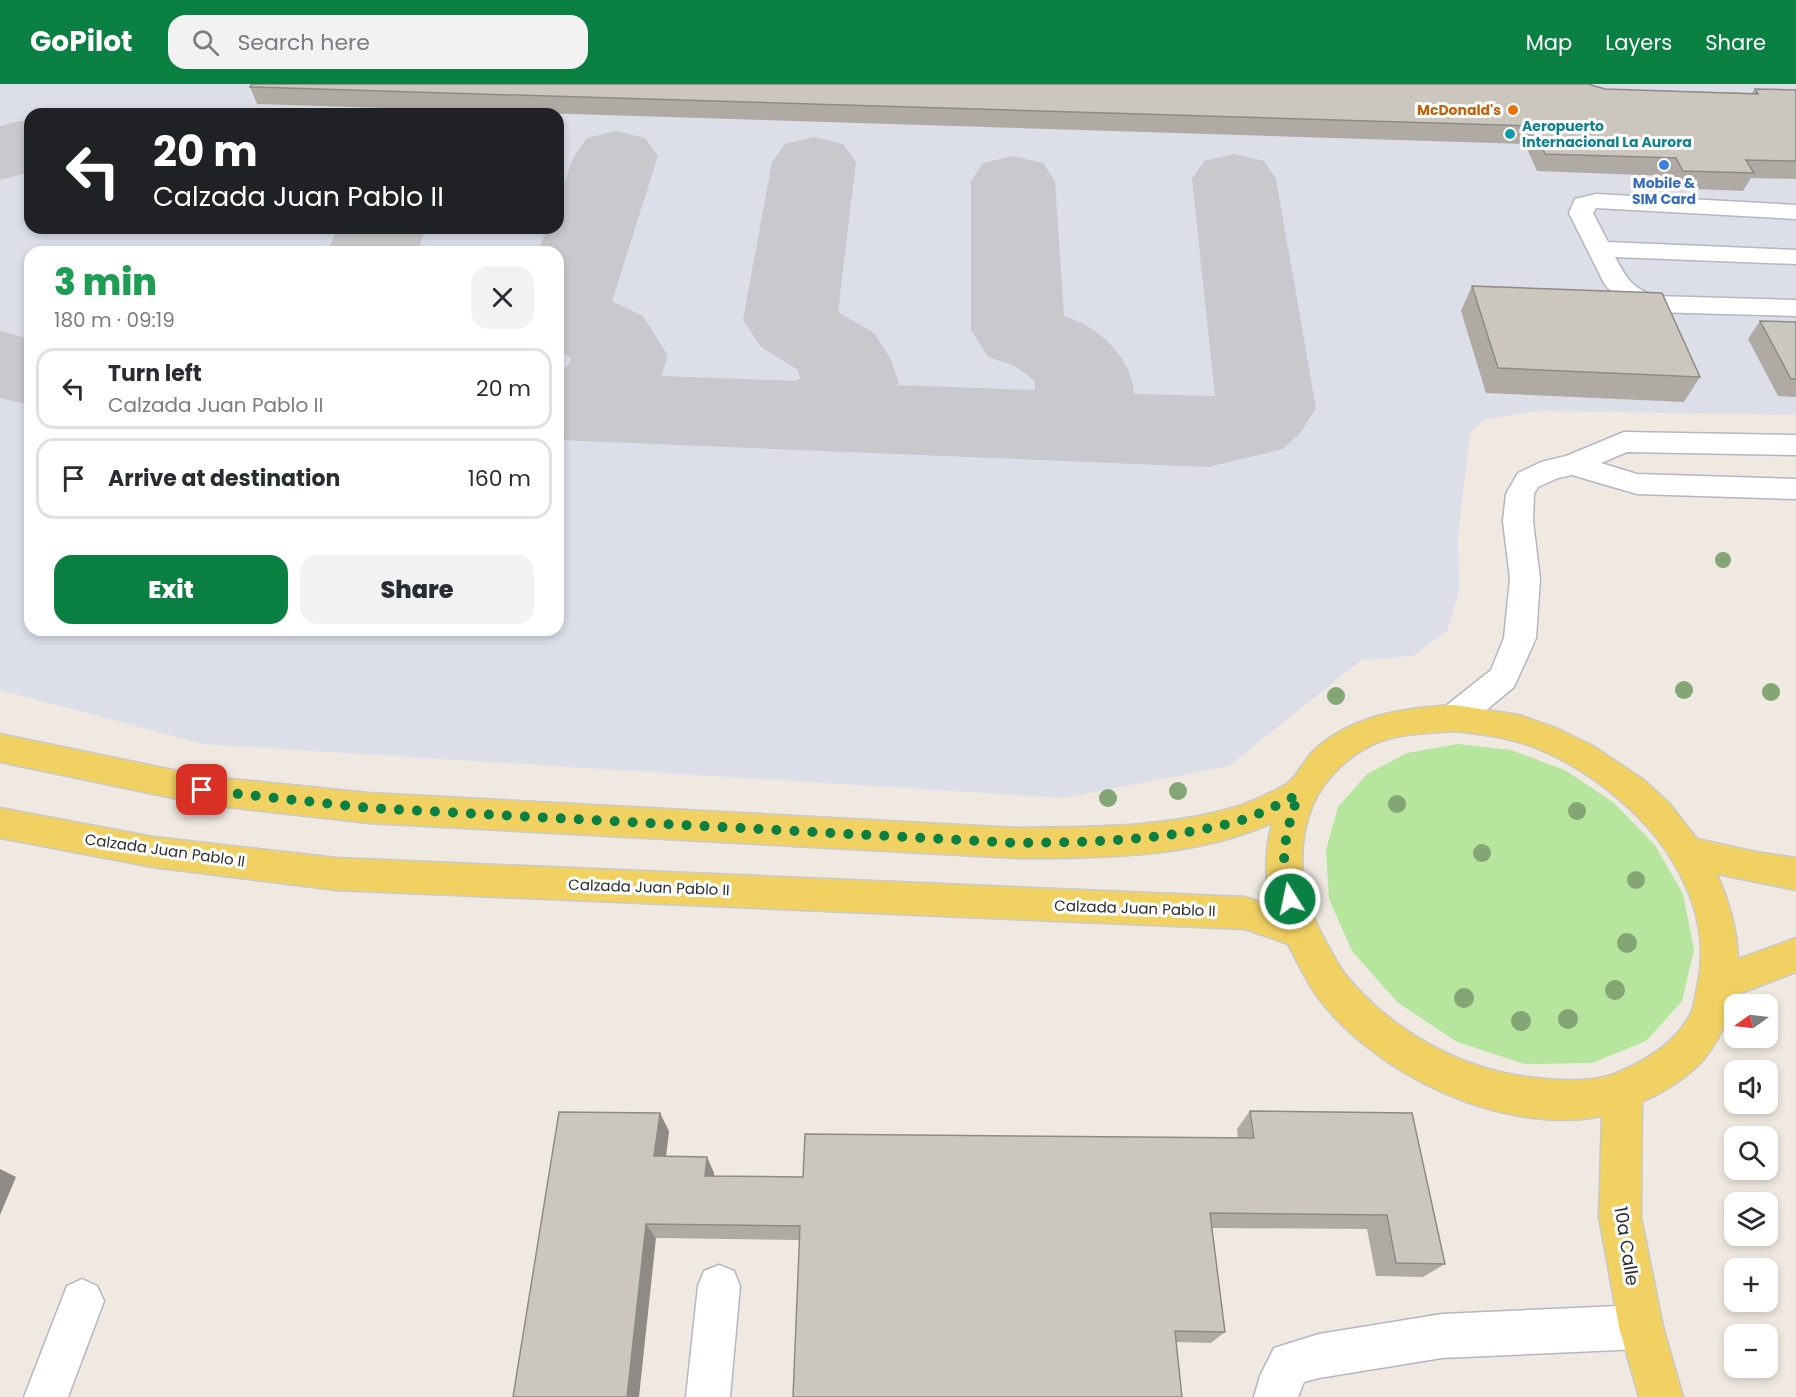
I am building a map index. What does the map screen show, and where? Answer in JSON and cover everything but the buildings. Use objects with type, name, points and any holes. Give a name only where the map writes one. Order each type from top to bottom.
[{"type":"main road","points":[[1454,718],[1506,725],[1558,743],[1607,771],[1651,808],[1687,852],[1709,894],[1718,928],[1720,983],[1704,1029],[1670,1067],[1622,1092],[1562,1101],[1497,1093],[1433,1069],[1375,1030],[1330,983],[1299,931],[1285,882],[1285,836],[1298,795],[1324,760],[1360,736],[1405,721],[1454,718]]},
{"type":"main road","points":[[0,748],[202,790],[369,808],[1017,843],[1107,843],[1186,833],[1242,820],[1298,795]]},
{"type":"main road","name":"Calzada Juan Pablo II","points":[[0,823],[153,852],[337,874],[1245,913],[1299,931]]},
{"type":"main road","points":[[1687,852],[1756,868],[1796,874]]},
{"type":"main road","points":[[1720,983],[1796,956]]},
{"type":"main road","name":"10a Calle","points":[[1622,1092],[1620,1217],[1641,1328],[1661,1397]]},
{"type":"lane","points":[[1796,212],[1596,201],[1583,204],[1581,213],[1617,285],[1631,296],[1652,304],[1796,308]]},
{"type":"lane","points":[[1600,249],[1796,257]]},
{"type":"lane","points":[[1454,718],[1503,678],[1520,638],[1525,579],[1518,521],[1520,494],[1528,480],[1551,469],[1572,465],[1624,442],[1796,445]]},
{"type":"lane","points":[[1572,465],[1637,484],[1796,489]]},
{"type":"lane","points":[[708,1397],[719,1286]]},
{"type":"lane","points":[[46,1397],[82,1301]]},
{"type":"lane","points":[[1276,1397],[1276,1392],[1290,1364],[1319,1356],[1442,1336],[1641,1328]]},
{"type":"shaded area","name":"Aeropuerto Internacional La Aurora","points":[[0,84],[1796,84],[1796,415],[1540,411],[1486,419],[1470,432],[1458,537],[1459,590],[1447,631],[1413,656],[1361,660],[1229,766],[1064,798],[204,744],[0,690]]},
{"type":"green space","points":[[1457,744],[1511,750],[1565,770],[1614,803],[1655,845],[1683,894],[1694,950],[1682,1001],[1646,1041],[1592,1063],[1525,1064],[1457,1042],[1397,1002],[1352,951],[1329,899],[1326,850],[1338,807],[1367,774],[1407,753]]},
{"type":"taxiway","points":[[0,155],[24,146]]},
{"type":"taxiway","points":[[564,305],[616,156]]},
{"type":"taxiway","points":[[809,416],[836,402],[850,382],[840,355],[827,345],[800,331],[790,320],[814,162]]},
{"type":"taxiway","points":[[1047,426],[1208,432],[1247,425],[1266,408],[1234,179]]},
{"type":"taxiway","points":[[1013,181],[1018,330],[1022,335],[1049,344],[1071,360],[1084,378],[1085,400],[1070,415],[1047,426]]},
{"type":"taxiway","points":[[374,246],[380,234]]},
{"type":"taxiway","points":[[564,314],[609,338],[620,356],[612,378],[606,386],[591,396],[564,405]]},
{"type":"taxiway","points":[[0,363],[24,372]]},
{"type":"taxiway","points":[[564,406],[1047,426]]},
{"type":"place","name":"McDonald's","points":[[1513,110]]},
{"type":"place","name":"Aeropuerto Internacional La Aurora","points":[[1510,134]]},
{"type":"place","name":"Mobile & SIM Card","points":[[1664,165]]},
{"type":"route","points":[[202,790],[369,808],[1017,843],[1107,843],[1186,833],[1242,820],[1298,795],[1285,836],[1285,882],[1290,899]]}]
